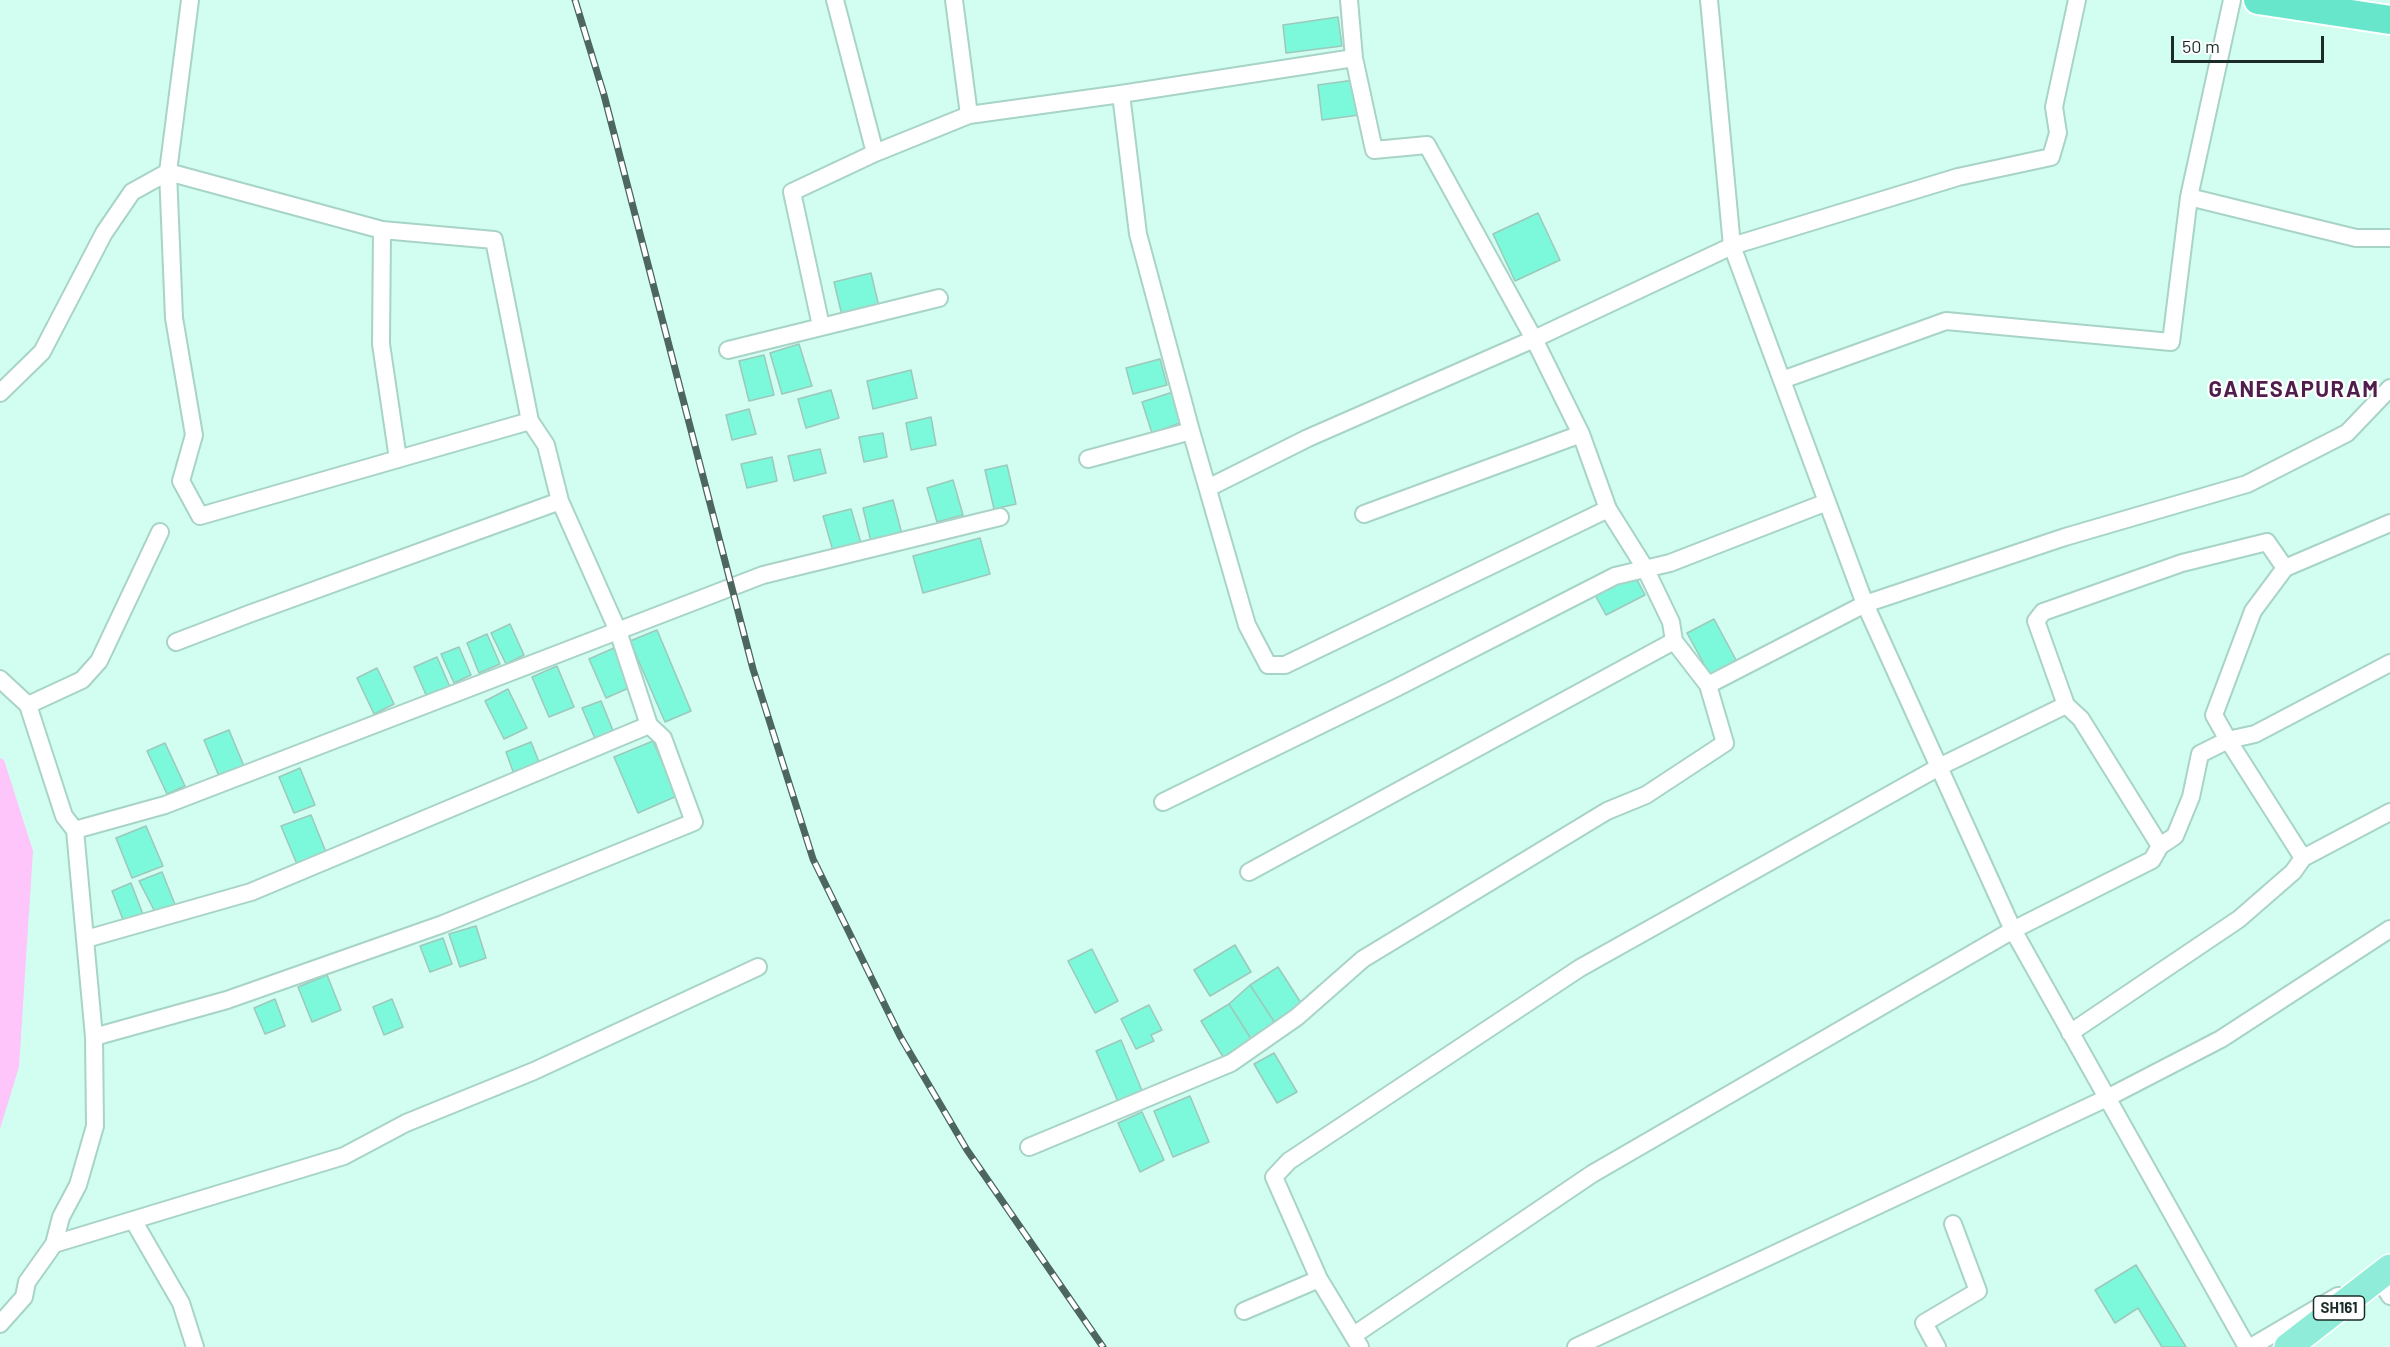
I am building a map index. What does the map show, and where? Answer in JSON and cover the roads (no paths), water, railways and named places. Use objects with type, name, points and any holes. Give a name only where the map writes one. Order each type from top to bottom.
[{"type":"highway","points":[[2258,0],[2390,20]]},
{"type":"main road","name":"SH161","points":[[2288,1347],[2379,1284]]},
{"type":"street","points":[[190,0],[168,172],[174,318],[194,435],[181,481],[200,516],[531,421]]},
{"type":"street","points":[[836,0],[875,153]]},
{"type":"street","points":[[954,0],[969,115]]},
{"type":"street","points":[[1029,1147],[1231,1063],[1297,1017],[1363,959],[1606,811],[1646,795],[1725,743],[1708,685],[1674,641],[1671,622],[1645,568],[1608,509],[1581,434],[1534,339],[1427,145],[1374,150],[1354,58],[1349,0]]},
{"type":"street","points":[[1709,0],[1732,246],[1865,604],[2013,930],[2249,1347],[2335,1296],[2379,1284]]},
{"type":"street","points":[[1208,488],[1308,438],[1534,339],[1732,246],[1958,177],[2051,157],[2058,133],[2054,107],[2077,0]]},
{"type":"street","points":[[1782,380],[1946,321],[2171,342],[2189,197],[2232,0]]},
{"type":"street","points":[[820,326],[792,192],[875,153],[969,115],[1354,58]]},
{"type":"street","points":[[1121,94],[1138,234],[1191,431],[1247,625],[1268,665],[1285,665],[1608,509]]},
{"type":"street","points":[[0,393],[42,352],[104,233],[132,192],[168,172],[382,230],[494,240],[531,421],[546,445],[560,501],[618,631],[649,725],[663,738],[694,822],[443,924],[227,1000],[94,1037]]},
{"type":"street","points":[[2189,197],[2356,238],[2390,238]]},
{"type":"street","points":[[382,230],[381,344],[398,459]]},
{"type":"street","points":[[728,350],[939,298]]},
{"type":"street","points":[[1708,685],[1865,604],[2065,537],[2247,484],[2347,433],[2390,388]]},
{"type":"street","points":[[1088,459],[1191,431]]},
{"type":"street","points":[[1364,514],[1581,434]]},
{"type":"street","points":[[176,642],[560,501]]},
{"type":"street","points":[[1163,802],[1396,688],[1615,576],[1670,563],[1827,502]]},
{"type":"street","points":[[75,830],[165,805],[763,575],[1000,517]]},
{"type":"street","points":[[2303,858],[2214,716],[2253,611],[2285,568],[2390,523]]},
{"type":"street","points":[[28,705],[82,680],[99,661],[160,532]]},
{"type":"street","points":[[2160,846],[2081,719],[2066,705],[2036,621],[2043,612],[2182,563],[2266,542],[2285,568]]},
{"type":"street","points":[[1249,872],[1674,641]]},
{"type":"street","points":[[2066,705],[1939,767],[1580,968],[1289,1161],[1274,1177],[1319,1279],[1357,1341],[1592,1174],[2013,930],[2152,860],[2160,846],[2175,837],[2191,797],[2200,754],[2228,741],[2255,734],[2390,663]]},
{"type":"street","points":[[0,679],[28,705],[64,816],[75,830],[94,1037],[95,1126],[78,1185],[61,1217],[54,1244],[27,1282],[24,1297],[0,1324]]},
{"type":"street","points":[[86,939],[251,892],[649,725]]},
{"type":"street","points":[[2070,1033],[2240,919],[2293,872],[2303,858],[2390,812]]},
{"type":"street","points":[[1576,1347],[2107,1098],[2221,1039],[2390,929]]},
{"type":"street","points":[[54,1244],[344,1156],[406,1123],[534,1071],[758,967]]},
{"type":"street","points":[[133,1220],[181,1303],[195,1347]]},
{"type":"street","points":[[1937,1347],[1924,1323],[1978,1291],[1953,1224]]},
{"type":"street","points":[[1244,1311],[1319,1279]]},
{"type":"railway","points":[[575,0],[604,95],[753,669],[813,859],[900,1036],[967,1150],[1103,1347]]},
{"type":"district","name":"GANESAPURAM","points":[[2294,390]]}]
